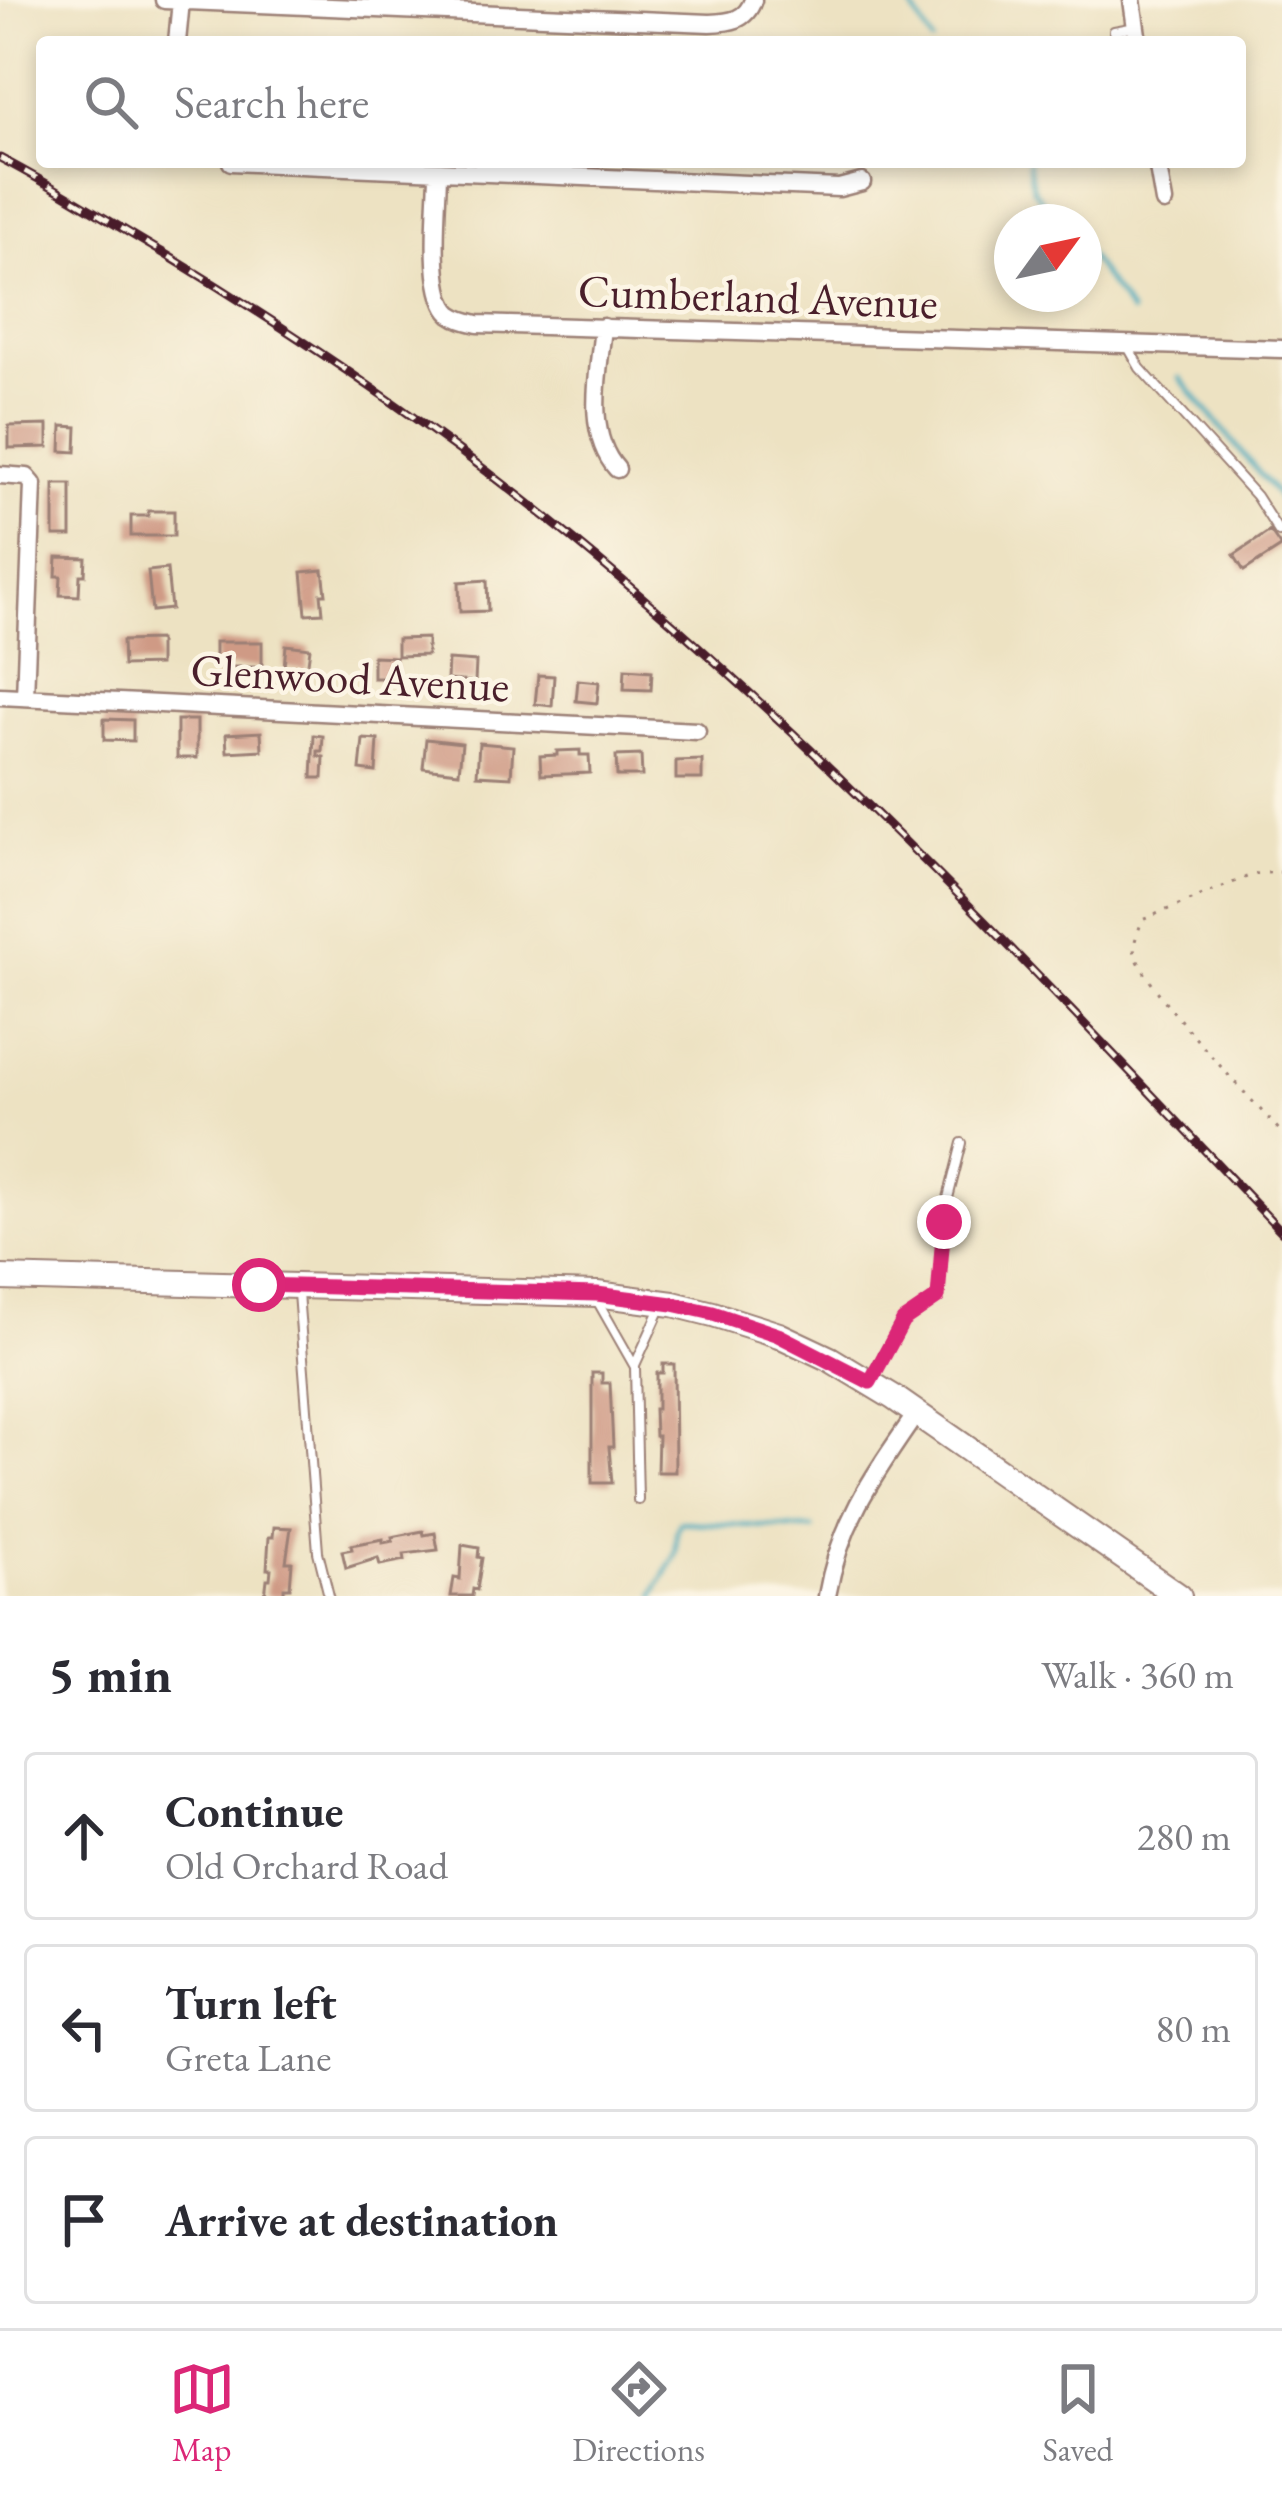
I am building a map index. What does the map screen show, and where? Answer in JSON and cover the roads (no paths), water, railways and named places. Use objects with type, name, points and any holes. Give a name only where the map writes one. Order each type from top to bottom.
[{"type":"street","points":[[164,0],[710,23],[738,20],[750,6]]},
{"type":"street","points":[[1132,0],[1137,35]]},
{"type":"street","points":[[178,36],[181,1]]},
{"type":"street","points":[[355,168],[839,188],[862,182]]},
{"type":"street","points":[[1158,168],[1164,202]]},
{"type":"street","name":"Cumberland Avenue","points":[[438,172],[437,277],[442,301],[448,311],[478,324],[1282,349]]},
{"type":"street","points":[[603,327],[598,423],[602,445],[617,469]]},
{"type":"street","points":[[0,475],[31,479],[33,488],[25,697]]},
{"type":"street","name":"Glenwood Avenue","points":[[0,696],[698,725]]},
{"type":"street","points":[[0,1278],[597,1294],[713,1313],[778,1335],[870,1382],[1179,1596]]},
{"type":"street","points":[[827,1596],[840,1539],[858,1502],[916,1414]]},
{"type":"lane","points":[[1114,32],[1137,35]]},
{"type":"lane","points":[[1126,344],[1140,368],[1256,496],[1280,532]]},
{"type":"lane","points":[[870,1382],[903,1321],[938,1297],[946,1206],[962,1143]]},
{"type":"lane","points":[[298,1285],[318,1552],[329,1596]]},
{"type":"lane","points":[[597,1294],[601,1311],[635,1367]]},
{"type":"lane","points":[[638,1501],[635,1367],[662,1302]]},
{"type":"waterway","points":[[908,0],[929,36]]},
{"type":"waterway","points":[[1029,168],[1033,189],[1045,204]]},
{"type":"waterway","points":[[1102,274],[1131,313]]},
{"type":"waterway","points":[[1180,378],[1282,501]]},
{"type":"waterway","points":[[654,1596],[675,1556],[680,1522],[813,1529]]},
{"type":"railway","points":[[0,158],[271,320],[426,426],[574,540],[669,620],[851,788],[1026,963],[1282,1232]]}]
